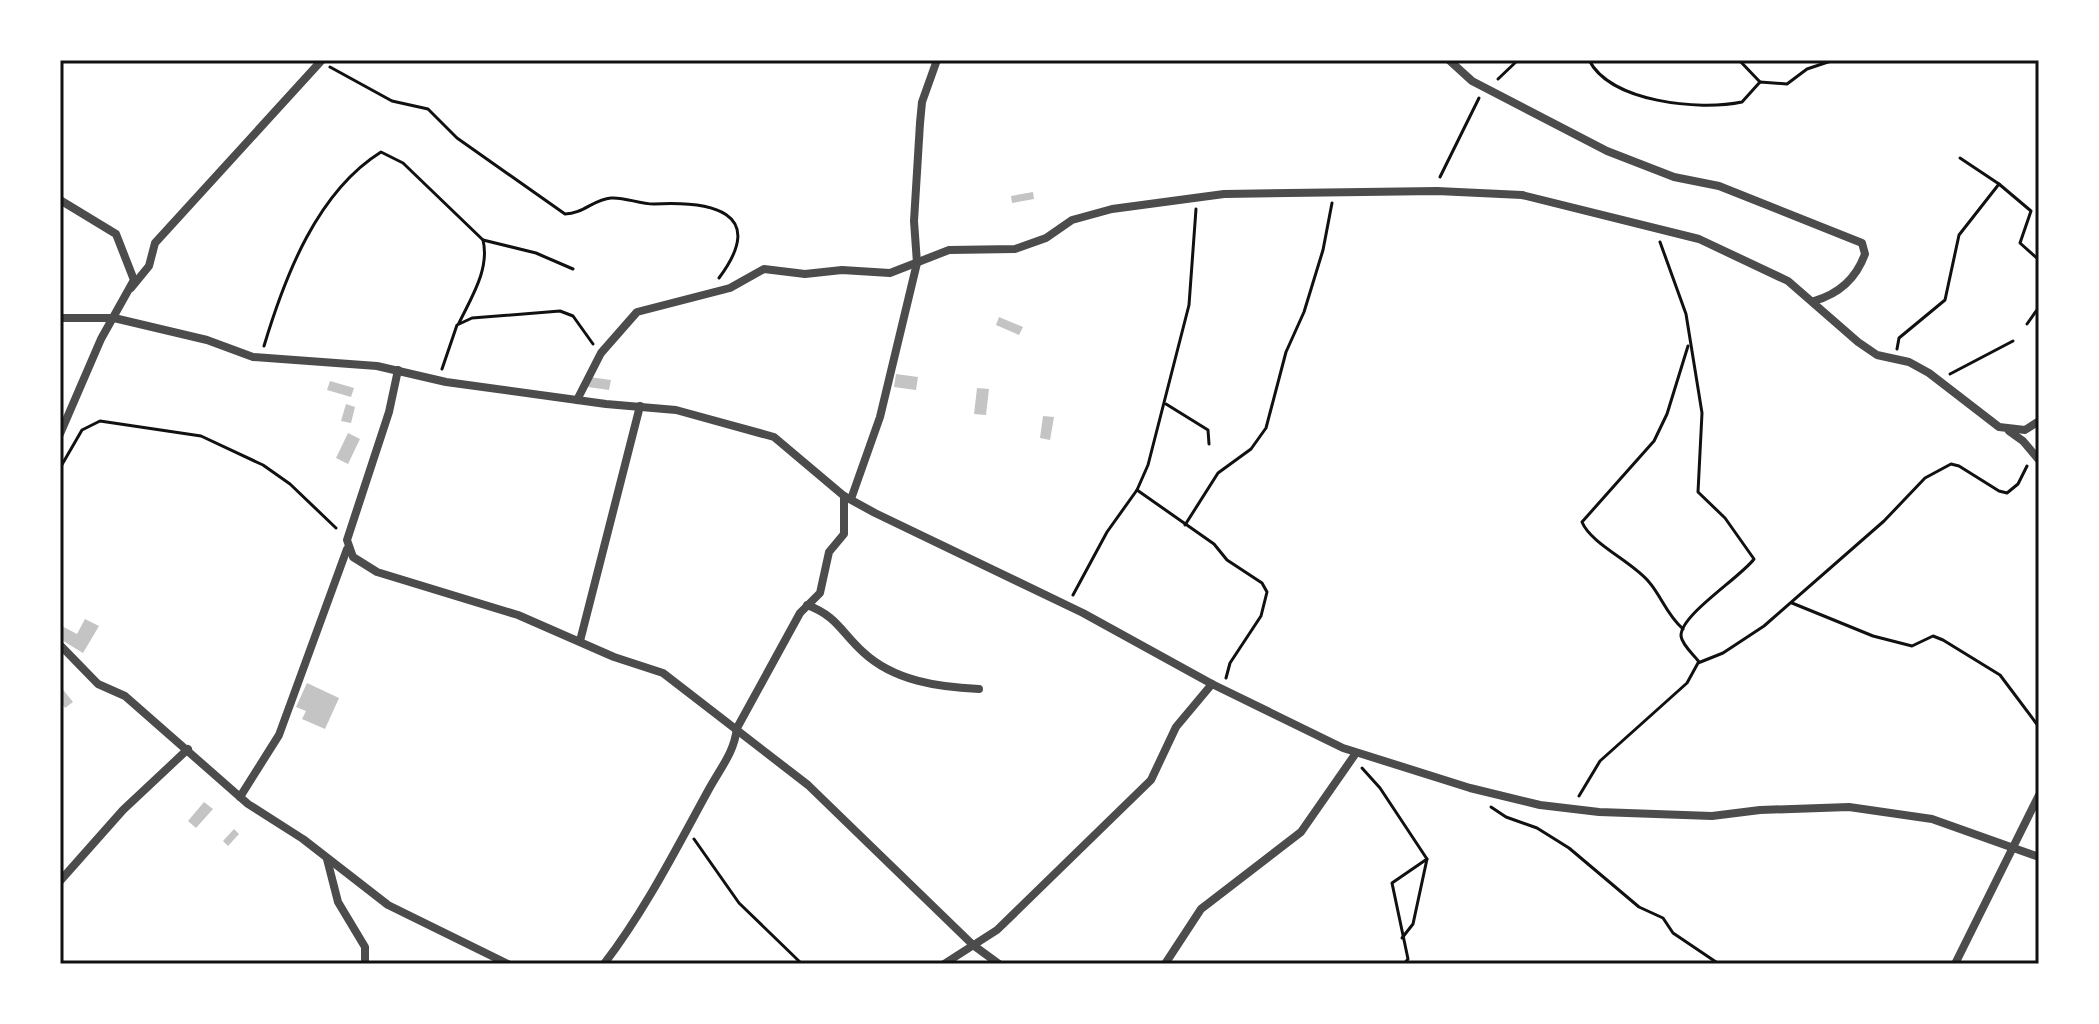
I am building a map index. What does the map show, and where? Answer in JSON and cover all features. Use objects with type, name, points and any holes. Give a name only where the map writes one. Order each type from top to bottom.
[{"type":"street","points":[[604,964],[645,907],[689,829],[734,748],[737,728],[807,605],[820,593],[829,552],[844,534],[848,498],[880,417],[917,263],[914,221],[922,102],[937,60]]},
{"type":"street","points":[[1449,60],[1472,81],[1607,151],[1674,177],[1719,186],[1862,243],[1864,259],[1850,280],[1833,294],[1814,301]]},
{"type":"street","points":[[60,434],[101,339],[131,288],[149,266],[157,241],[321,61]]},
{"type":"street","points":[[577,400],[601,353],[637,312],[730,288],[764,269],[805,274],[842,270],[890,273],[949,250],[1015,249],[1046,238],[1072,220],[1112,209],[1224,194],[1433,191],[1522,195],[1699,239],[1788,281],[1814,301],[1842,331],[1877,355],[1909,362],[1939,379],[2023,441],[2039,460]]},
{"type":"street","points":[[60,200],[116,234],[133,277],[131,288]]},
{"type":"street","points":[[60,318],[114,318],[207,340],[260,357],[398,370],[439,380],[577,400],[676,410],[774,437],[848,498],[1067,606],[1231,694],[1355,755],[1470,788],[1571,809],[1712,816],[1836,806],[1932,819],[2039,857]]},
{"type":"street","points":[[240,797],[279,735],[348,544],[380,443],[398,370]]},
{"type":"street","points":[[580,641],[640,406]]},
{"type":"street","points":[[2006,430],[2025,430],[2039,421]]},
{"type":"street","points":[[348,544],[353,557],[377,572],[518,615],[663,673],[808,785],[973,945],[999,964]]},
{"type":"street","points":[[807,605],[827,613],[864,653],[901,675],[931,685],[979,689]]},
{"type":"street","points":[[60,645],[98,684],[125,696],[240,797],[388,905],[508,964]]},
{"type":"street","points":[[944,964],[997,930],[1151,780],[1176,727],[1212,684]]},
{"type":"street","points":[[60,881],[123,810],[188,749]]},
{"type":"street","points":[[1165,964],[1201,909],[1301,832],[1355,755]]},
{"type":"street","points":[[1955,964],[2039,795]]},
{"type":"street","points":[[327,859],[338,902],[365,947],[365,964]]},
{"type":"path","points":[[1433,191],[1486,87],[1518,60]]},
{"type":"path","points":[[1589,60],[1598,77],[1625,91],[1697,106],[1742,102],[1760,82]]},
{"type":"path","points":[[1739,60],[1760,82],[1787,84],[1807,69],[1834,60]]},
{"type":"path","points":[[321,61],[392,101],[428,109],[457,138],[565,214],[577,214],[606,198],[650,204],[685,202],[720,208],[732,216],[738,228],[736,249],[707,294]]},
{"type":"path","points":[[260,357],[279,295],[325,208],[352,172],[381,152],[403,163],[483,240],[536,253],[573,269]]},
{"type":"path","points":[[1960,158],[1999,184],[2031,211],[2020,243],[2039,260]]},
{"type":"path","points":[[1891,359],[1899,338],[1945,300],[1959,235],[1999,184]]},
{"type":"path","points":[[1185,525],[1218,473],[1251,449],[1266,428],[1286,352],[1304,312],[1323,250],[1335,191]]},
{"type":"path","points":[[1067,606],[1107,532],[1137,490],[1166,404],[1189,305],[1197,199]]},
{"type":"path","points":[[1654,228],[1686,314],[1702,413],[1698,492],[1725,518],[1754,559],[1691,616],[1683,629],[1683,642],[1699,662]]},
{"type":"path","points":[[439,380],[482,270],[486,252],[483,240]]},
{"type":"path","points":[[2027,324],[2039,307]]},
{"type":"path","points":[[459,323],[472,318],[560,311],[573,316],[601,353]]},
{"type":"path","points":[[1939,379],[2013,341]]},
{"type":"path","points":[[1683,629],[1660,603],[1650,583],[1592,535],[1582,522],[1647,451],[1662,428],[1689,342]]},
{"type":"path","points":[[1166,404],[1208,430],[1209,444]]},
{"type":"path","points":[[60,468],[82,430],[100,421],[201,436],[263,465],[290,484],[348,544]]},
{"type":"path","points":[[1571,809],[1600,761],[1687,683],[1699,662],[1746,639],[1792,603],[1884,521],[1933,472],[1951,464],[1959,466],[2007,493],[2018,484],[2031,454]]},
{"type":"path","points":[[1137,490],[1214,544],[1227,560],[1258,578],[1267,592],[1261,616],[1226,670],[1231,694]]},
{"type":"path","points":[[1792,603],[1873,636],[1912,646],[1928,637],[1943,640],[2000,675],[2039,727]]},
{"type":"path","points":[[1355,755],[1427,859],[1413,924],[1402,938]]},
{"type":"path","points":[[1470,788],[1506,817],[1537,828],[1569,848],[1639,907],[1663,918],[1673,933],[1719,964]]},
{"type":"path","points":[[689,829],[701,854],[739,903],[802,964]]},
{"type":"path","points":[[1404,964],[1408,959],[1392,883],[1427,859]]},
{"type":"path","points":[[211,964],[219,964]]},
{"type":"building","points":[[1033,192],[1034,199],[1012,203],[1011,196]]},
{"type":"building","points":[[999,317],[1023,327],[1019,335],[996,325]]},
{"type":"building","points":[[896,374],[918,377],[916,390],[894,387]]},
{"type":"building","points":[[589,377],[611,380],[609,390],[588,387]]},
{"type":"building","points":[[330,381],[354,388],[351,397],[327,390]]},
{"type":"building","points":[[977,388],[989,389],[986,415],[974,414]]},
{"type":"building","points":[[346,404],[355,407],[351,423],[341,421]]},
{"type":"building","points":[[1043,416],[1054,417],[1050,440],[1040,438]]},
{"type":"building","points":[[348,433],[360,439],[348,464],[336,458]]},
{"type":"building","points":[[85,619],[99,626],[83,653],[60,639],[60,625],[77,634]]},
{"type":"building","points":[[307,683],[339,698],[325,729],[302,719],[306,711],[296,707]]},
{"type":"building","points":[[60,686],[73,702],[65,708],[60,701]]},
{"type":"building","points":[[204,802],[213,809],[196,828],[188,821]]},
{"type":"building","points":[[234,829],[239,834],[228,846],[223,841]]}]
